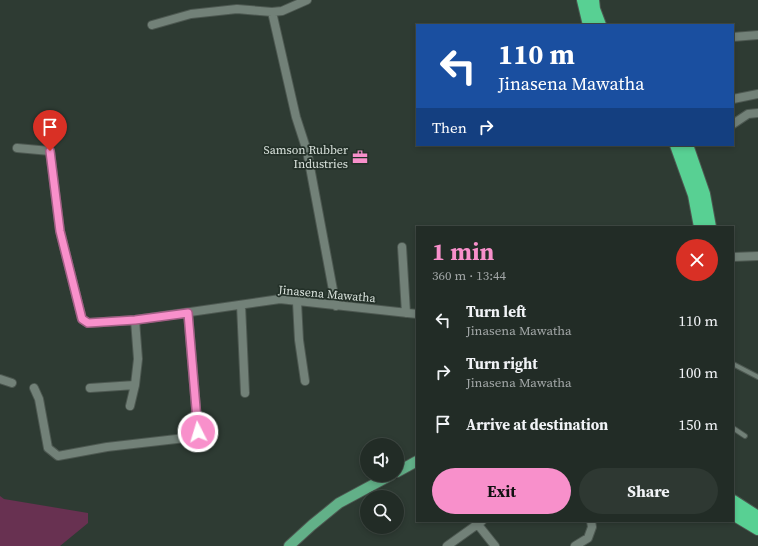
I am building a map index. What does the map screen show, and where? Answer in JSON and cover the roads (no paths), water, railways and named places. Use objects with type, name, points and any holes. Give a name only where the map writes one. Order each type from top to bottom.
[{"type":"highway","points":[[583,0],[589,24]]},
{"type":"highway","points":[[593,0],[594,9],[600,24]]},
{"type":"highway","points":[[680,146],[694,195],[700,226]]},
{"type":"highway","points":[[680,146],[704,194],[710,226]]},
{"type":"highway","points":[[734,502],[758,517]]},
{"type":"highway","points":[[734,515],[758,529]]},
{"type":"main road","points":[[404,468],[416,462]]},
{"type":"main road","points":[[289,546],[339,503],[378,482]]},
{"type":"street","points":[[152,25],[191,14],[237,9],[272,12],[282,11],[307,0]]},
{"type":"street","points":[[272,12],[296,117],[307,151],[336,306]]},
{"type":"street","points":[[734,37],[758,35]]},
{"type":"street","points":[[734,98],[758,94]]},
{"type":"street","points":[[734,123],[748,114],[758,113]]},
{"type":"street","name":"Jinasena Mawatha","points":[[17,148],[50,151],[60,231],[82,319],[88,323],[135,320],[280,299],[416,314]]},
{"type":"street","points":[[402,247],[406,313]]},
{"type":"street","points":[[734,257],[758,256]]},
{"type":"street","points":[[297,302],[299,340],[306,381]]},
{"type":"street","points":[[241,304],[245,393]]},
{"type":"street","points":[[34,388],[39,399],[48,448],[58,456],[107,446],[194,437],[198,432],[188,313]]},
{"type":"street","points":[[130,406],[138,359],[135,320]]},
{"type":"street","points":[[0,379],[12,383]]},
{"type":"street","points":[[90,388],[134,385]]},
{"type":"street","points":[[447,546],[478,522],[495,546]]},
{"type":"street","points":[[575,546],[588,538],[592,527],[592,522]]},
{"type":"lane","points":[[734,365],[758,377]]},
{"type":"lane","points":[[734,429],[745,436]]},
{"type":"place","name":"Samson Rubber Industries","points":[[360,157]]}]
